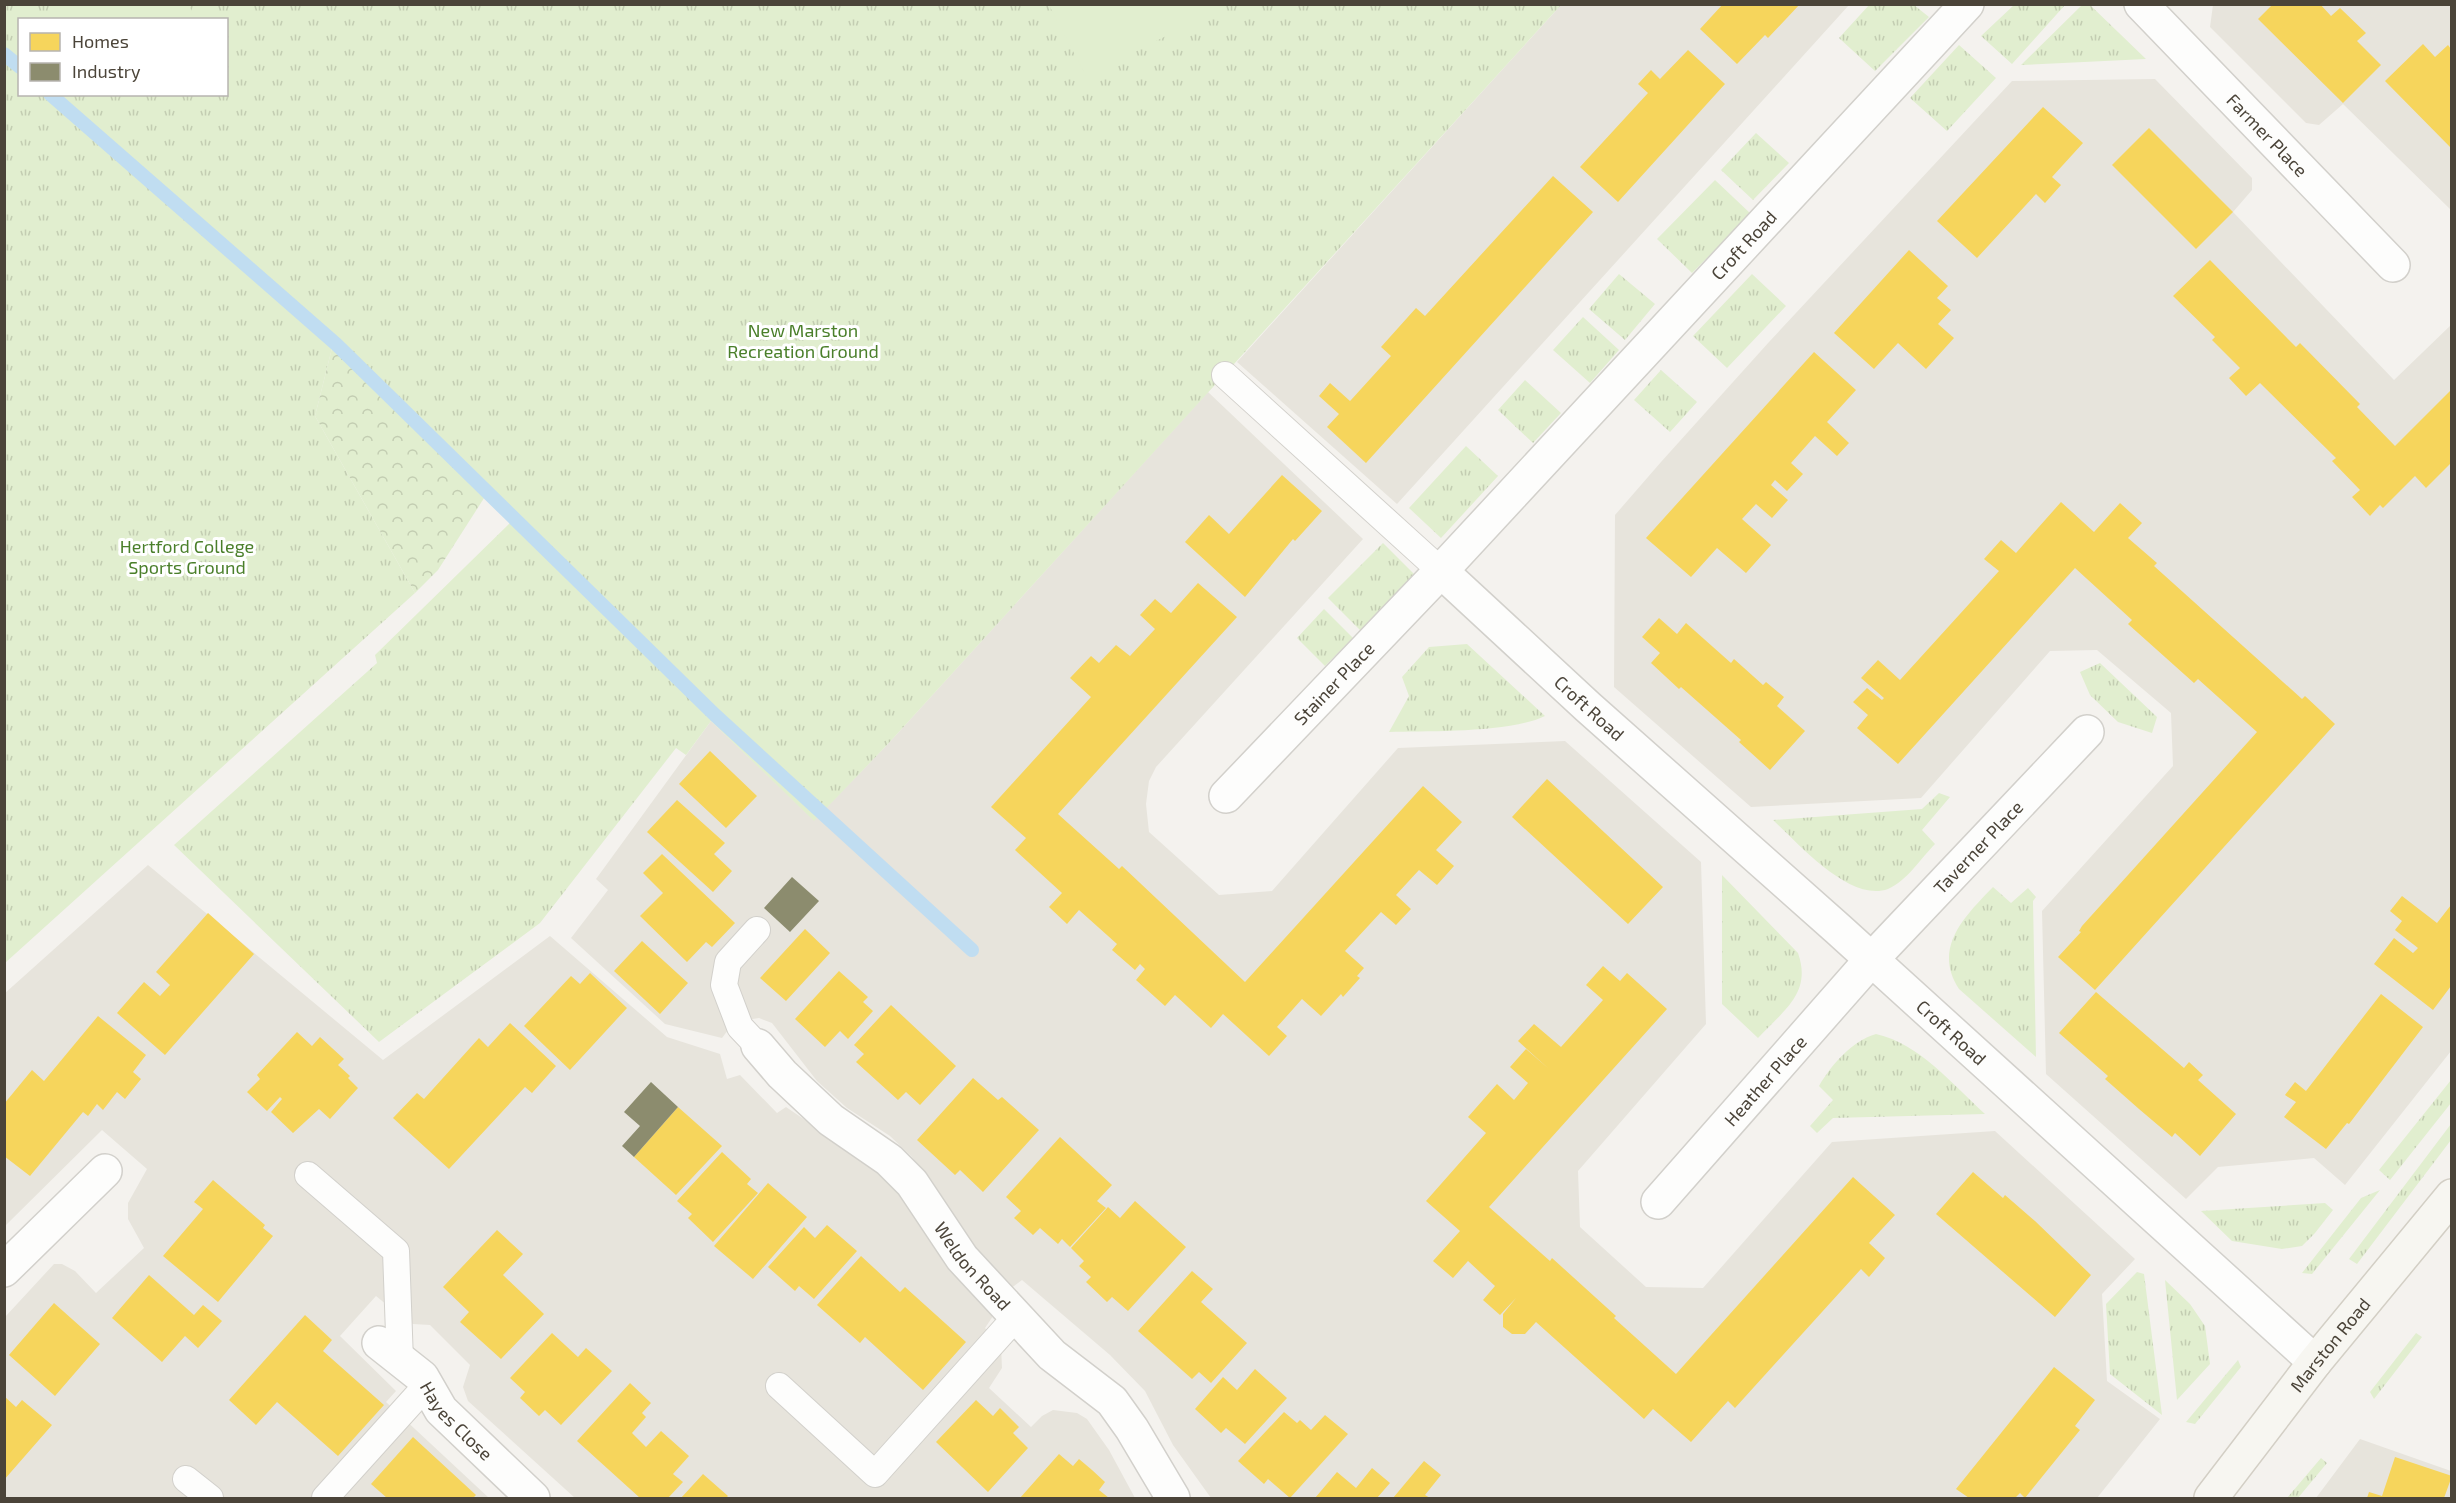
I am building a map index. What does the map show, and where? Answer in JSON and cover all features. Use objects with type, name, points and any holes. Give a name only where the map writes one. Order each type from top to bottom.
[{"type":"main road","name":"Marston Road","points":[[2211,1498],[2314,1362],[2451,1196]]},
{"type":"street","name":"Croft Road","points":[[1967,4],[1442,571],[1588,707],[2314,1362]]},
{"type":"street","name":"Farmer Place","points":[[2141,4],[2393,265]]},
{"type":"street","name":"Stainer Place","points":[[1226,796],[1442,571]]},
{"type":"street","name":"Taverner Place","points":[[1871,960],[2086,732]]},
{"type":"street","name":"Heather Place","points":[[1658,1202],[1871,960]]},
{"type":"street","name":"Weldon Road","points":[[758,1046],[782,1074],[831,1120],[888,1160],[912,1183],[962,1258],[1016,1317],[1052,1355],[1112,1401],[1173,1498]]},
{"type":"street","points":[[4,1270],[105,1171]]},
{"type":"street","name":"Hayes Close","points":[[390,1352],[422,1377],[441,1410],[533,1498]]},
{"type":"lane","points":[[1225,375],[1442,571]]},
{"type":"lane","points":[[757,930],[728,962],[723,985],[740,1027],[758,1046]]},
{"type":"lane","points":[[308,1175],[396,1251],[390,1352]]},
{"type":"lane","points":[[779,1386],[875,1474],[1016,1317]]},
{"type":"lane","points":[[326,1498],[427,1386]]},
{"type":"lane","points":[[186,1479],[210,1498]]},
{"type":"shaded area","points":[[1561,5],[1849,5],[1397,504],[1237,362]]},
{"type":"shaded area","points":[[2213,5],[2451,5],[2451,210],[2343,104],[2319,125],[2306,123],[2210,27]]},
{"type":"shaded area","points":[[2155,79],[2252,178],[2252,190],[2233,212],[2394,380],[2451,325],[2451,1051],[2345,1185],[2314,1158],[2218,1167],[2186,1199],[2046,1074],[2042,911],[2173,766],[2171,713],[2097,650],[2050,651],[1921,798],[1751,807],[1614,687],[1615,515],[1661,462],[1769,342],[2012,81]]},
{"type":"shaded area","points":[[1208,392],[1363,539],[1156,767],[1149,781],[1146,804],[1149,832],[1219,895],[1272,891],[1398,748],[1565,741],[1701,862],[1706,1024],[1578,1171],[1580,1227],[1646,1287],[1703,1288],[1832,1142],[1995,1131],[2135,1259],[2102,1294],[2107,1381],[2160,1419],[2097,1498],[1211,1498],[1173,1445],[1145,1391],[1110,1355],[1022,1280],[1010,1289],[978,1254],[932,1181],[911,1156],[890,1136],[847,1108],[817,1081],[772,1023],[759,1018],[746,1020],[728,1030],[722,1038],[665,1024],[571,938],[608,890],[596,879],[711,721],[814,820],[887,745]]},
{"type":"shaded area","points":[[148,865],[383,1060],[550,936],[667,1037],[720,1054],[727,1079],[740,1075],[777,1113],[786,1107],[877,1169],[894,1185],[993,1316],[985,1328],[1001,1346],[1002,1368],[989,1388],[1031,1427],[1042,1416],[1053,1410],[1077,1413],[1087,1419],[1109,1450],[1135,1498],[575,1498],[468,1401],[463,1387],[470,1365],[430,1325],[413,1324],[376,1296],[340,1336],[396,1391],[386,1402],[489,1498],[5,1498],[5,1317],[54,1264],[62,1264],[75,1271],[96,1293],[144,1248],[128,1219],[128,1203],[147,1169],[102,1130],[5,1226],[4,994]]},
{"type":"shaded area","points":[[2360,1439],[2451,1471],[2451,1498],[2316,1498]]},
{"type":"green space","points":[[1870,4],[1914,5],[1929,17],[1875,71],[1839,38]]},
{"type":"green space","points":[[2083,4],[2090,5],[2146,59],[2021,65]]},
{"type":"green space","name":"New Marston Recreation Ground","points":[[5,5],[1561,5],[887,745],[814,821],[711,721],[686,755],[676,748],[540,923],[379,1042],[174,845],[377,663],[375,655],[511,522],[332,348],[315,416],[415,593],[5,963]]},
{"type":"green space","points":[[67,5],[189,5],[194,16],[190,18],[74,18]]},
{"type":"green space","points":[[1049,5],[1228,5],[1086,76]]},
{"type":"green space","points":[[2014,5],[2065,5],[2012,64],[1981,36]]},
{"type":"green space","points":[[1959,45],[1996,78],[1947,131],[1910,98]]},
{"type":"green space","points":[[1756,133],[1789,163],[1753,200],[1721,170]]},
{"type":"green space","points":[[1715,180],[1751,214],[1692,273],[1657,239]]},
{"type":"green space","points":[[1619,274],[1655,304],[1625,340],[1589,309]]},
{"type":"green space","points":[[1752,274],[1786,306],[1727,368],[1693,336]]},
{"type":"green space","points":[[1583,317],[1619,350],[1590,383],[1553,350]]},
{"type":"green space","points":[[332,348],[486,495],[438,570],[415,593],[315,416]]},
{"type":"green space","points":[[1661,370],[1697,402],[1670,432],[1634,400]]},
{"type":"green space","points":[[1525,380],[1561,413],[1533,443],[1498,410]]},
{"type":"green space","points":[[1466,446],[1498,476],[1441,538],[1409,508]]},
{"type":"green space","points":[[1383,543],[1416,576],[1361,631],[1328,598]]},
{"type":"green space","points":[[1324,609],[1353,638],[1325,666],[1297,638]]},
{"type":"green space","points":[[1467,644],[1545,716],[1512,726],[1447,731],[1389,732],[1409,696],[1402,677],[1429,647]]},
{"type":"green space","points":[[2100,663],[2157,717],[2152,733],[2118,722],[2090,695],[2080,672]]},
{"type":"green space","points":[[1939,793],[1950,797],[1922,830],[1935,844],[1908,875],[1888,889],[1873,891],[1842,879],[1810,856],[1773,820],[1922,809]]},
{"type":"green space","points":[[1722,875],[1798,953],[1801,979],[1798,990],[1786,1009],[1758,1038],[1722,1004]]},
{"type":"green space","points":[[1993,887],[2011,903],[2028,888],[2036,897],[2033,901],[2036,1057],[1959,989],[1952,974],[1949,960],[1955,934],[1972,909]]},
{"type":"green space","points":[[1876,1034],[1907,1046],[1921,1056],[1948,1078],[1985,1114],[1833,1118],[1817,1133],[1810,1126],[1833,1100],[1819,1086],[1843,1054],[1867,1037]]},
{"type":"green space","points":[[2451,1080],[2451,1103],[2390,1180],[2379,1170]]},
{"type":"green space","points":[[2451,1124],[2451,1140],[2357,1264],[2349,1259]]},
{"type":"green space","points":[[2380,1190],[2312,1274],[2302,1273],[2361,1198]]},
{"type":"green space","points":[[2325,1203],[2333,1210],[2315,1233],[2302,1246],[2282,1249],[2232,1241],[2201,1211]]},
{"type":"green space","points":[[2137,1272],[2144,1274],[2162,1415],[2110,1374],[2106,1304]]},
{"type":"green space","points":[[2165,1280],[2190,1304],[2205,1326],[2210,1364],[2177,1400]]},
{"type":"green space","points":[[2416,1333],[2422,1337],[2374,1399],[2370,1392]]},
{"type":"green space","points":[[2238,1360],[2241,1367],[2195,1424],[2186,1422]]},
{"type":"green space","points":[[2321,1458],[2327,1463],[2298,1498],[2287,1498]]},
{"type":"building: Homes","points":[[1723,4],[1800,4],[1768,38],[1765,35],[1737,64],[1700,29]]},
{"type":"building: Homes","points":[[2273,4],[2320,4],[2331,16],[2340,8],[2366,33],[2357,41],[2381,65],[2343,103],[2258,19]]},
{"type":"building: Homes","points":[[2423,44],[2435,57],[2448,45],[2451,49],[2451,148],[2385,81]]},
{"type":"building: Homes","points":[[1688,50],[1725,84],[1618,202],[1580,167],[1648,93],[1638,84],[1651,70],[1660,79]]},
{"type":"building: Homes","points":[[2043,107],[2083,143],[2052,177],[2061,185],[2045,203],[2036,194],[1977,258],[1937,221]]},
{"type":"building: Homes","points":[[2149,128],[2233,212],[2196,249],[2112,165]]},
{"type":"building: Homes","points":[[1553,176],[1593,212],[1366,463],[1327,427],[1339,414],[1319,396],[1330,383],[1350,401],[1391,356],[1381,347],[1416,308],[1425,316]]},
{"type":"building: Homes","points":[[1909,250],[1948,286],[1937,298],[1951,310],[1938,324],[1954,338],[1926,369],[1898,343],[1874,369],[1834,333]]},
{"type":"building: Homes","points":[[2210,260],[2296,347],[2300,343],[2360,404],[2357,407],[2395,446],[2451,390],[2451,463],[2426,488],[2415,476],[2383,508],[2380,505],[2370,516],[2352,497],[2360,490],[2332,461],[2336,458],[2260,383],[2246,396],[2229,378],[2240,368],[2212,340],[2215,337],[2173,296]]},
{"type":"building: Homes","points":[[1814,352],[1856,390],[1827,422],[1849,443],[1837,456],[1815,436],[1791,463],[1803,474],[1787,491],[1775,480],[1771,485],[1788,500],[1772,518],[1756,504],[1742,519],[1771,545],[1746,573],[1717,548],[1691,577],[1646,538]]},
{"type":"building: Homes","points":[[1282,475],[1322,511],[1295,541],[1293,539],[1245,597],[1185,542],[1209,515],[1229,534]]},
{"type":"building: Homes","points":[[2061,502],[2094,532],[2120,503],[2142,523],[2128,538],[2157,563],[2154,566],[2302,699],[2305,696],[2335,724],[2095,990],[2058,957],[2081,932],[2079,931],[2082,926],[2257,732],[2198,679],[2194,683],[2128,624],[2132,620],[2075,568],[1898,764],[1857,728],[1868,715],[1853,702],[1867,688],[1882,700],[1884,698],[1861,678],[1878,660],[1900,680],[1999,571],[1984,559],[2001,540],[2016,553]]},
{"type":"building: Homes","points":[[1198,583],[1237,617],[1058,814],[1119,869],[1122,866],[1245,982],[1423,786],[1462,822],[1436,850],[1454,866],[1437,885],[1419,870],[1396,895],[1411,909],[1396,925],[1381,912],[1345,951],[1364,968],[1357,976],[1360,978],[1321,1016],[1302,999],[1277,1027],[1287,1036],[1269,1056],[1223,1014],[1211,1028],[1175,995],[1165,1006],[1136,980],[1145,969],[1140,964],[1135,970],[1112,950],[1117,944],[1079,910],[1067,924],[1049,907],[1062,893],[1015,850],[1026,838],[991,807],[1091,697],[1070,678],[1091,656],[1099,663],[1116,645],[1130,656],[1155,629],[1140,615],[1155,599],[1171,613]]},
{"type":"building: Homes","points":[[1659,618],[1677,634],[1686,623],[1731,663],[1734,659],[1763,685],[1766,682],[1784,697],[1777,706],[1805,731],[1770,770],[1739,742],[1741,740],[1651,663],[1660,653],[1642,637]]},
{"type":"building: Homes","points":[[710,751],[757,796],[726,828],[679,784]]},
{"type":"building: Homes","points":[[1547,779],[1663,887],[1628,924],[1512,817]]},
{"type":"building: Homes","points":[[677,800],[725,843],[714,854],[732,871],[713,892],[647,832]]},
{"type":"building: Homes","points":[[662,854],[735,923],[712,947],[706,942],[687,962],[640,916],[663,893],[643,873]]},
{"type":"building: Homes","points":[[2402,896],[2437,923],[2451,905],[2451,986],[2433,1010],[2374,964],[2394,938],[2413,953],[2418,948],[2395,930],[2402,921],[2390,911]]},
{"type":"building: Homes","points":[[208,913],[254,954],[165,1055],[117,1013],[144,982],[160,996],[170,985],[156,972]]},
{"type":"building: Homes","points":[[805,929],[830,953],[786,1001],[760,978]]},
{"type":"building: Homes","points":[[642,941],[688,983],[660,1014],[614,971]]},
{"type":"building: Homes","points":[[1603,966],[1620,981],[1627,973],[1667,1009],[1489,1207],[1550,1261],[1552,1258],[1676,1374],[1853,1177],[1895,1215],[1869,1243],[1885,1258],[1869,1277],[1861,1269],[1735,1408],[1728,1401],[1691,1442],[1653,1409],[1644,1419],[1536,1322],[1525,1334],[1512,1334],[1503,1327],[1503,1314],[1516,1298],[1500,1315],[1483,1300],[1495,1286],[1468,1261],[1453,1278],[1433,1261],[1460,1231],[1426,1201],[1486,1133],[1468,1117],[1497,1084],[1514,1100],[1528,1083],[1510,1067],[1526,1049],[1549,1069],[1518,1041],[1534,1024],[1561,1047],[1603,1000],[1586,985]]},
{"type":"building: Homes","points":[[839,971],[868,997],[863,1002],[873,1011],[848,1039],[840,1031],[825,1047],[795,1019]]},
{"type":"building: Homes","points":[[590,973],[627,1008],[570,1070],[524,1026],[571,976],[580,984]]},
{"type":"building: Homes","points":[[2096,992],[2184,1068],[2189,1062],[2203,1075],[2198,1080],[2236,1114],[2200,1156],[2175,1133],[2172,1137],[2139,1109],[2105,1079],[2108,1076],[2059,1033]]},
{"type":"building: Homes","points":[[2381,994],[2423,1027],[2349,1124],[2347,1123],[2326,1149],[2284,1117],[2296,1102],[2285,1095],[2295,1082],[2306,1091]]},
{"type":"building: Homes","points":[[891,1005],[956,1066],[920,1105],[906,1092],[898,1100],[856,1062],[864,1054],[854,1045]]},
{"type":"building: Homes","points":[[98,1016],[146,1055],[133,1072],[141,1079],[125,1099],[117,1092],[103,1110],[97,1104],[88,1116],[83,1112],[30,1176],[4,1156],[4,1104],[32,1070],[44,1081]]},
{"type":"building: Homes","points":[[510,1023],[556,1066],[532,1093],[525,1087],[449,1169],[393,1118],[417,1093],[424,1099],[479,1038],[488,1047]]},
{"type":"building: Homes","points":[[297,1032],[312,1046],[320,1037],[344,1059],[338,1065],[350,1076],[348,1078],[358,1088],[330,1119],[319,1109],[293,1133],[271,1112],[282,1099],[280,1097],[267,1111],[247,1092],[260,1079],[257,1075]]},
{"type":"building: Homes","points":[[973,1078],[998,1100],[1002,1097],[1039,1130],[983,1192],[960,1170],[955,1175],[917,1140]]},
{"type":"building: Homes","points":[[678,1107],[722,1146],[676,1195],[634,1157]]},
{"type":"building: Homes","points":[[1060,1137],[1112,1185],[1097,1201],[1106,1208],[1070,1247],[1062,1239],[1058,1244],[1040,1228],[1033,1235],[1014,1218],[1021,1211],[1006,1197]]},
{"type":"building: Homes","points":[[722,1152],[751,1179],[747,1184],[758,1193],[713,1242],[688,1218],[692,1214],[677,1201]]},
{"type":"building: Homes","points":[[1973,1172],[2035,1221],[2091,1275],[2055,1317],[1936,1214]]},
{"type":"building: Homes","points":[[213,1180],[265,1225],[263,1228],[273,1236],[218,1302],[163,1256],[203,1209],[194,1202]]},
{"type":"building: Homes","points":[[768,1183],[807,1217],[753,1279],[714,1246]]},
{"type":"building: Homes","points":[[1135,1201],[1186,1247],[1128,1311],[1112,1297],[1107,1302],[1086,1282],[1091,1277],[1079,1266],[1084,1261],[1071,1248],[1108,1207],[1120,1218]]},
{"type":"building: Homes","points":[[827,1225],[857,1251],[814,1299],[799,1286],[795,1291],[768,1267],[804,1227],[815,1238]]},
{"type":"building: Homes","points":[[497,1230],[523,1254],[503,1275],[544,1314],[501,1359],[460,1322],[469,1312],[443,1287]]},
{"type":"building: Homes","points":[[861,1256],[900,1292],[905,1287],[966,1342],[923,1390],[865,1337],[860,1343],[817,1305]]},
{"type":"building: Homes","points":[[1192,1271],[1213,1289],[1201,1302],[1247,1343],[1211,1383],[1199,1372],[1192,1379],[1138,1331]]},
{"type":"building: Homes","points":[[149,1275],[194,1315],[203,1305],[222,1321],[198,1348],[185,1336],[162,1362],[112,1318]]},
{"type":"building: Homes","points":[[54,1303],[100,1344],[55,1396],[9,1355]]},
{"type":"building: Homes","points":[[305,1315],[332,1340],[323,1351],[384,1405],[338,1456],[277,1402],[256,1425],[229,1400]]},
{"type":"building: Homes","points":[[552,1333],[578,1357],[586,1348],[612,1371],[561,1425],[545,1410],[539,1416],[520,1398],[525,1392],[510,1378]]},
{"type":"building: Homes","points":[[2054,1367],[2095,1400],[2075,1426],[2080,1430],[2025,1498],[2020,1493],[2015,1498],[1969,1498],[1956,1489]]},
{"type":"building: Homes","points":[[1255,1369],[1287,1398],[1245,1444],[1226,1428],[1221,1433],[1195,1409],[1223,1377],[1237,1390]]},
{"type":"building: Homes","points":[[630,1383],[651,1403],[642,1413],[646,1417],[632,1433],[646,1447],[661,1431],[689,1456],[673,1474],[683,1482],[668,1498],[640,1498],[577,1441]]},
{"type":"building: Homes","points":[[4,1396],[16,1407],[22,1400],[52,1425],[4,1480]]},
{"type":"building: Homes","points":[[976,1400],[993,1416],[1000,1408],[1019,1427],[1013,1433],[1028,1448],[988,1492],[936,1442]]},
{"type":"building: Homes","points":[[1284,1412],[1297,1423],[1300,1420],[1311,1430],[1325,1415],[1348,1434],[1290,1498],[1268,1479],[1264,1484],[1238,1461]]},
{"type":"building: Homes","points":[[413,1437],[476,1495],[473,1498],[387,1498],[371,1484]]},
{"type":"building: Homes","points":[[1059,1454],[1073,1466],[1079,1459],[1092,1470],[1105,1482],[1099,1490],[1109,1498],[1020,1498]]},
{"type":"building: Homes","points":[[2395,1457],[2452,1476],[2444,1498],[2367,1498],[2369,1492],[2382,1496]]},
{"type":"building: Homes","points":[[1424,1461],[1441,1475],[1425,1495],[1430,1498],[1393,1498]]},
{"type":"building: Homes","points":[[1372,1468],[1390,1483],[1377,1498],[1315,1498],[1337,1472],[1356,1488]]},
{"type":"building: Homes","points":[[703,1474],[728,1496],[726,1498],[681,1498]]},
{"type":"building: Industry","points":[[792,877],[819,901],[790,932],[764,908]]},
{"type":"building: Industry","points":[[651,1082],[678,1107],[634,1157],[622,1146],[640,1126],[624,1112]]},
{"type":"waterway","points":[[4,54],[18,65]]},
{"type":"waterway","points":[[52,96],[336,344],[715,715],[972,950]]},
{"type":"park label","name":"Hertford College Sports Ground","points":[[187,556]]}]
